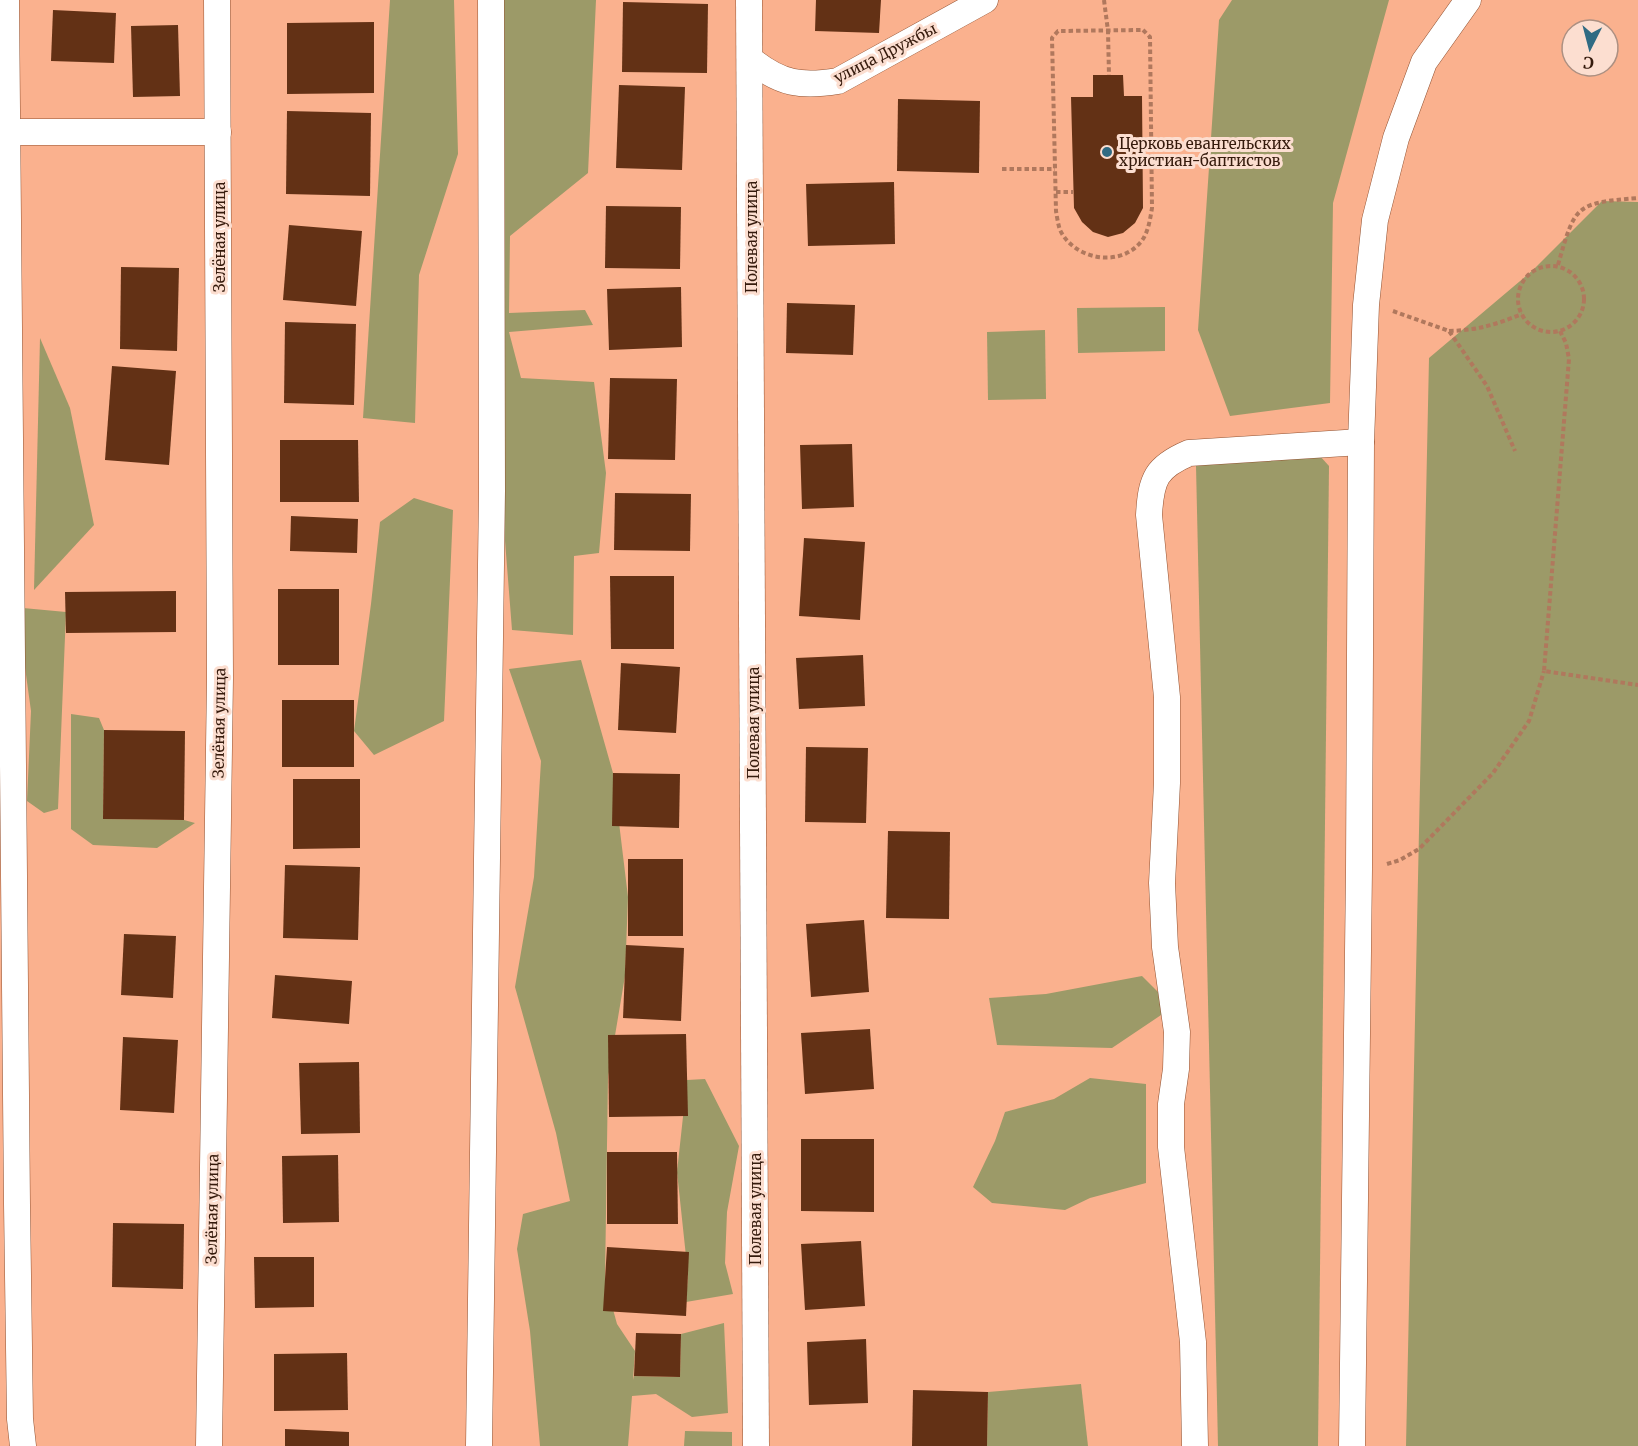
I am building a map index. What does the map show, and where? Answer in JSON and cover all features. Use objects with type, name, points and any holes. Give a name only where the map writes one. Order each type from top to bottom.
[{"type":"street","points":[[6,0],[8,1203],[23,1446]]},
{"type":"street","name":"Зелёная улица","points":[[209,1446],[220,678],[218,0]]},
{"type":"street","points":[[479,1446],[492,491],[491,0]]},
{"type":"street","name":"Полевая улица","points":[[749,0],[756,1446]]},
{"type":"street","name":"улица Дружбы","points":[[751,60],[769,74],[788,82],[811,85],[838,81],[985,0]]},
{"type":"street","points":[[1352,1446],[1359,869],[1361,442],[1366,305],[1375,220],[1396,138],[1424,62],[1468,0]]},
{"type":"street","points":[[8,132],[218,132]]},
{"type":"street","points":[[1195,1446],[1193,1342],[1171,1147],[1171,1104],[1176,1069],[1177,1032],[1165,947],[1162,883],[1167,783],[1167,697],[1149,514],[1150,493],[1158,473],[1170,461],[1189,453],[1361,442]]},
{"type":"path","points":[[1104,0],[1108,31],[1109,75]]},
{"type":"path","points":[[1143,30],[1150,37],[1152,208],[1149,227],[1141,243],[1126,255],[1108,258],[1088,255],[1071,245],[1060,229],[1056,211],[1052,38],[1058,31],[1108,31],[1143,30]]},
{"type":"path","points":[[1002,168],[1055,169]]},
{"type":"path","points":[[1056,192],[1073,192]]},
{"type":"path","points":[[1558,265],[1569,225],[1583,207],[1602,201],[1638,198]]},
{"type":"path","points":[[1558,265],[1578,279],[1583,303],[1579,315],[1571,324],[1560,331],[1549,332],[1529,323],[1522,314],[1519,290],[1523,281],[1533,270],[1558,265]]},
{"type":"path","points":[[1366,305],[1406,314],[1449,331],[1489,327],[1522,314]]},
{"type":"path","points":[[1449,331],[1487,386],[1515,452]]},
{"type":"path","points":[[1359,869],[1400,860],[1419,849],[1493,773],[1529,721],[1544,671],[1569,359],[1566,343],[1560,331]]},
{"type":"path","points":[[1544,671],[1638,685]]},
{"type":"shaded area","points":[[390,0],[454,0],[458,154],[419,275],[415,423],[363,418]]},
{"type":"shaded area","points":[[495,0],[596,0],[588,173],[510,236],[509,313],[585,310],[593,325],[509,332],[521,378],[594,382],[606,473],[599,553],[574,556],[573,635],[512,630],[504,528]]},
{"type":"shaded area","points":[[1232,0],[1389,0],[1333,203],[1330,403],[1230,416],[1198,330],[1219,20]]},
{"type":"shaded area","points":[[1602,201],[1638,202],[1638,1446],[1406,1446],[1429,358],[1533,270]]},
{"type":"shaded area","points":[[1165,307],[1165,351],[1078,353],[1077,308]]},
{"type":"shaded area","points":[[1045,330],[1046,399],[988,400],[987,332]]},
{"type":"shaded area","points":[[40,338],[70,408],[94,525],[34,590]]},
{"type":"shaded area","points":[[1242,441],[1310,445],[1329,466],[1318,1446],[1218,1446],[1196,466]]},
{"type":"shaded area","points":[[414,498],[453,510],[444,721],[374,755],[354,731],[380,522]]},
{"type":"shaded area","points":[[23,608],[66,612],[58,809],[44,813],[27,801],[31,711],[23,653]]},
{"type":"shaded area","points":[[581,660],[613,773],[628,897],[625,976],[608,1077],[605,1280],[617,1324],[635,1351],[633,1380],[634,1376],[680,1377],[681,1334],[724,1323],[728,1413],[692,1417],[656,1394],[632,1396],[628,1446],[540,1446],[530,1331],[517,1249],[523,1214],[570,1201],[556,1133],[515,987],[534,877],[541,761],[509,669]]},
{"type":"shaded area","points":[[71,714],[99,718],[104,730],[103,819],[184,820],[195,823],[157,848],[93,845],[71,829]]},
{"type":"shaded area","points":[[1142,976],[1173,1007],[1112,1048],[997,1045],[989,998],[1046,994]]},
{"type":"shaded area","points":[[1090,1078],[1146,1084],[1146,1183],[1090,1198],[1065,1210],[992,1203],[973,1187],[995,1141],[1005,1112],[1054,1099]]},
{"type":"shaded area","points":[[705,1079],[739,1146],[727,1212],[725,1263],[733,1294],[686,1302],[688,1275],[677,1172],[687,1080]]},
{"type":"shaded area","points":[[1081,1384],[1088,1446],[987,1446],[988,1392]]},
{"type":"shaded area","points":[[685,1431],[732,1432],[732,1446],[684,1446]]},
{"type":"building","points":[[816,0],[881,0],[879,33],[815,31]]},
{"type":"building","points":[[623,2],[708,4],[707,73],[622,72]]},
{"type":"building","points":[[53,10],[116,13],[114,63],[51,61]]},
{"type":"building","points":[[374,22],[374,93],[287,94],[287,23]]},
{"type":"building","points":[[178,25],[180,96],[133,97],[131,26]]},
{"type":"building","name":"Церковь евангельских христиан-баптистов","points":[[1093,75],[1123,75],[1124,96],[1142,96],[1143,208],[1135,223],[1123,233],[1108,237],[1093,232],[1082,222],[1074,208],[1071,97],[1093,97]]},
{"type":"building","points":[[619,85],[685,87],[682,170],[616,168]]},
{"type":"building","points":[[898,99],[980,101],[979,173],[897,171]]},
{"type":"building","points":[[287,111],[371,113],[370,196],[286,194]]},
{"type":"building","points":[[894,182],[895,244],[808,246],[806,184]]},
{"type":"building","points":[[606,206],[681,207],[680,269],[605,268]]},
{"type":"building","points":[[289,225],[362,231],[356,306],[283,300]]},
{"type":"building","points":[[121,267],[179,268],[177,351],[120,349]]},
{"type":"building","points":[[681,287],[682,347],[609,350],[607,289]]},
{"type":"building","points":[[787,303],[855,305],[853,355],[786,353]]},
{"type":"building","points":[[285,322],[356,324],[354,405],[284,403]]},
{"type":"building","points":[[112,366],[176,371],[169,465],[105,460]]},
{"type":"building","points":[[610,378],[677,379],[675,460],[608,459]]},
{"type":"building","points":[[280,440],[358,440],[359,502],[280,502]]},
{"type":"building","points":[[852,444],[854,507],[802,509],[800,445]]},
{"type":"building","points":[[615,493],[691,494],[690,551],[614,550]]},
{"type":"building","points":[[291,516],[358,519],[357,553],[290,551]]},
{"type":"building","points":[[804,538],[865,542],[860,620],[799,616]]},
{"type":"building","points":[[610,576],[674,576],[674,649],[611,649]]},
{"type":"building","points":[[278,589],[339,589],[339,665],[278,665]]},
{"type":"building","points":[[176,591],[176,632],[66,633],[65,592]]},
{"type":"building","points":[[863,655],[865,706],[799,709],[796,658]]},
{"type":"building","points":[[621,663],[680,667],[676,733],[618,730]]},
{"type":"building","points":[[282,700],[354,700],[354,767],[282,767]]},
{"type":"building","points":[[104,730],[185,731],[184,820],[103,819]]},
{"type":"building","points":[[806,747],[868,748],[866,823],[805,822]]},
{"type":"building","points":[[613,773],[680,774],[679,828],[612,826]]},
{"type":"building","points":[[293,779],[360,779],[360,848],[293,849]]},
{"type":"building","points":[[888,831],[950,832],[949,919],[886,918]]},
{"type":"building","points":[[628,859],[683,859],[683,936],[628,936]]},
{"type":"building","points":[[285,865],[360,867],[358,940],[283,938]]},
{"type":"building","points":[[864,920],[869,992],[811,997],[806,924]]},
{"type":"building","points":[[124,934],[176,936],[173,998],[121,995]]},
{"type":"building","points":[[626,945],[684,948],[681,1021],[623,1018]]},
{"type":"building","points":[[275,975],[352,981],[349,1024],[272,1018]]},
{"type":"building","points":[[870,1029],[874,1089],[805,1094],[801,1033]]},
{"type":"building","points":[[686,1034],[688,1116],[609,1117],[608,1035]]},
{"type":"building","points":[[123,1037],[178,1040],[174,1113],[120,1110]]},
{"type":"building","points":[[359,1062],[360,1133],[301,1134],[299,1063]]},
{"type":"building","points":[[801,1139],[874,1139],[874,1212],[801,1211]]},
{"type":"building","points":[[607,1152],[677,1152],[678,1224],[607,1224]]},
{"type":"building","points":[[338,1155],[339,1222],[283,1223],[282,1156]]},
{"type":"building","points":[[113,1223],[184,1224],[183,1289],[112,1287]]},
{"type":"building","points":[[861,1241],[865,1306],[805,1310],[801,1244]]},
{"type":"building","points":[[607,1247],[689,1252],[686,1316],[603,1311]]},
{"type":"building","points":[[254,1257],[314,1257],[314,1307],[255,1308]]},
{"type":"building","points":[[636,1333],[681,1334],[680,1377],[634,1376]]},
{"type":"building","points":[[866,1339],[868,1403],[809,1405],[807,1342]]},
{"type":"building","points":[[347,1353],[348,1410],[274,1411],[274,1354]]},
{"type":"building","points":[[913,1390],[988,1392],[987,1446],[912,1446]]},
{"type":"building","points":[[285,1429],[349,1432],[349,1446],[285,1446]]},
{"type":"place","name":"Церковь евангельских христиан-баптистов","points":[[1107,152]]}]
